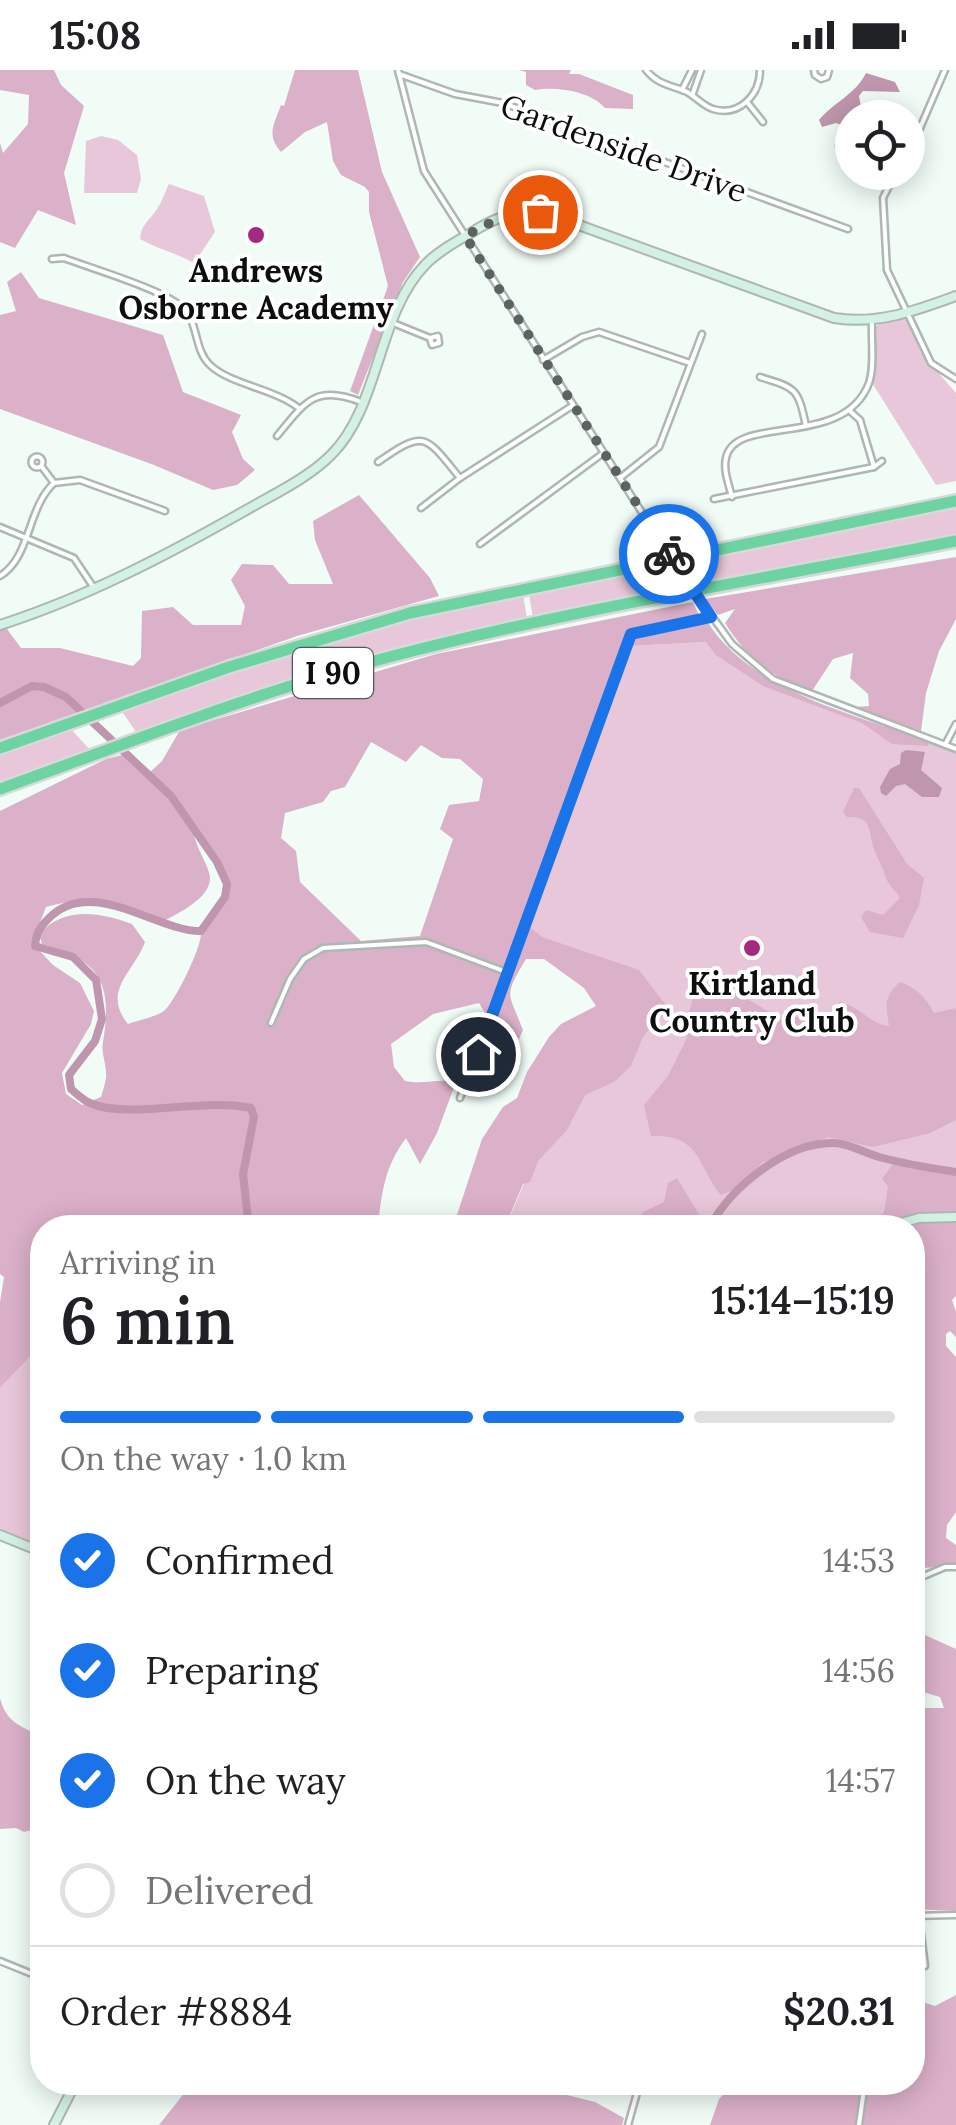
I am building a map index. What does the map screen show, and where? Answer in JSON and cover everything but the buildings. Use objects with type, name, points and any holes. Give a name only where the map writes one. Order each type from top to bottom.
[{"type":"highway","name":"I 90","points":[[0,748],[329,635],[410,613],[956,499]]},
{"type":"highway","name":"I 90","points":[[0,789],[389,657],[563,618],[956,544]]},
{"type":"main road","points":[[0,625],[94,588],[193,540],[290,485],[332,454],[355,419],[392,323],[424,265],[465,236],[509,213],[540,212],[834,318],[872,321],[956,296]]},
{"type":"main road","points":[[925,1218],[956,1217]]},
{"type":"main road","points":[[0,1535],[30,1547]]},
{"type":"main road","points":[[54,2125],[69,2095]]},
{"type":"street","points":[[646,70],[658,82],[682,90],[717,110],[734,109],[746,102],[758,84],[760,70]]},
{"type":"street","points":[[682,90],[692,70]]},
{"type":"street","points":[[692,95],[702,70]]},
{"type":"street","points":[[814,70],[821,79],[829,70]]},
{"type":"street","points":[[925,116],[945,70]]},
{"type":"street","points":[[398,72],[424,171],[602,454],[732,644],[772,679],[956,750]]},
{"type":"street","name":"Gardenside Drive","points":[[398,72],[455,94],[502,102],[848,228]]},
{"type":"street","points":[[746,102],[763,122]]},
{"type":"street","points":[[886,190],[882,198],[887,270],[931,363],[956,379]]},
{"type":"street","points":[[52,258],[64,258],[183,307],[208,364],[277,394],[300,409]]},
{"type":"street","points":[[732,497],[725,464],[734,444],[748,437],[832,420],[851,412],[870,380],[872,321]]},
{"type":"street","points":[[392,323],[430,338]]},
{"type":"street","points":[[543,360],[598,332],[690,363]]},
{"type":"street","points":[[620,478],[659,447],[702,334]]},
{"type":"street","points":[[760,377],[793,388],[800,398],[806,426]]},
{"type":"street","points":[[277,436],[318,395],[330,393],[361,402]]},
{"type":"street","points":[[420,508],[572,406]]},
{"type":"street","points":[[851,412],[860,420],[874,468]]},
{"type":"street","points":[[378,462],[409,441],[423,440],[435,447],[460,478]]},
{"type":"street","points":[[480,544],[602,454]]},
{"type":"street","points":[[714,499],[874,468],[882,461]]},
{"type":"street","points":[[41,466],[54,483]]},
{"type":"street","points":[[0,576],[12,567],[40,500],[54,483],[80,480],[165,510]]},
{"type":"street","points":[[0,527],[74,558],[94,588]]},
{"type":"street","points":[[460,1098],[631,634],[711,617]]},
{"type":"street","points":[[946,745],[956,724]]},
{"type":"street","points":[[271,1024],[290,980],[304,960],[323,948],[426,942],[509,973]]},
{"type":"street","points":[[925,1575],[945,1566],[956,1567]]},
{"type":"street","points":[[925,1918],[956,1917]]},
{"type":"street","points":[[0,1960],[30,1973]]},
{"type":"street","points":[[628,2125],[636,2095]]},
{"type":"street","points":[[859,2125],[863,2095]]},
{"type":"shaded area","points":[[0,70],[54,70],[61,85],[84,106],[64,173],[76,225],[38,210],[15,248],[0,242],[0,143],[3,153],[28,124],[29,95],[0,90]]},
{"type":"shaded area","points":[[295,70],[358,70],[382,172],[420,257],[403,282],[358,395],[350,391],[388,286],[369,212],[369,192],[341,175],[333,161],[327,122],[305,132],[281,152],[274,140],[274,124]]},
{"type":"shaded area","points":[[519,70],[571,70],[569,74],[579,74],[633,95],[633,109],[605,108],[591,97],[572,91],[535,90],[526,85],[526,72]]},
{"type":"shaded area","points":[[866,73],[895,82],[900,92],[863,91],[860,100],[841,100]]},
{"type":"shaded area","points":[[835,105],[835,123],[822,127],[819,120]]},
{"type":"shaded area","points":[[101,136],[118,140],[137,155],[141,179],[137,193],[84,193],[86,141]]},
{"type":"shaded area","points":[[169,184],[204,196],[215,232],[194,263],[140,239]]},
{"type":"shaded area","points":[[21,272],[39,298],[163,335],[183,392],[241,415],[232,432],[243,459],[255,470],[237,485],[213,490],[0,409],[0,315],[16,311],[7,282]]},
{"type":"shaded area","points":[[902,318],[908,321],[921,353],[956,393],[956,481],[936,485],[871,381],[875,328],[879,323]]},
{"type":"shaded area","points":[[359,495],[430,578],[439,596],[297,636],[0,742],[0,627],[4,625],[21,648],[60,648],[133,666],[141,658],[142,611],[173,607],[193,625],[241,625],[245,606],[231,580],[242,564],[273,565],[289,584],[333,584],[315,540],[313,521]]},
{"type":"shaded area","points":[[956,507],[956,536],[696,587],[678,562]]},
{"type":"shaded area","points":[[956,557],[956,619],[939,651],[926,693],[921,731],[854,707],[869,706],[868,694],[850,678],[853,653],[833,659],[812,691],[798,686],[773,673],[742,646],[725,623],[735,609],[718,615],[705,599]]},
{"type":"shaded area","points":[[671,563],[689,588],[533,618],[529,594]]},
{"type":"shaded area","points":[[523,594],[527,619],[138,735],[121,710],[320,645]]},
{"type":"shaded area","points":[[693,602],[699,615],[634,630],[625,645],[527,925],[542,937],[639,970],[665,1004],[662,1014],[643,1037],[631,1066],[614,1082],[585,1095],[567,1130],[538,1161],[530,1182],[523,1184],[510,1215],[457,1215],[482,1139],[503,1107],[517,1098],[527,1072],[549,1037],[561,1024],[596,1006],[584,988],[544,959],[526,959],[511,988],[511,1001],[523,1030],[519,1039],[497,1033],[479,1003],[433,1014],[391,1044],[394,1067],[405,1081],[456,1082],[437,1133],[420,1164],[406,1138],[393,1159],[379,1215],[30,1215],[30,1357],[0,1388],[0,1302],[4,1277],[0,1274],[0,811],[106,759],[126,754],[149,773],[162,761],[180,730],[436,654]],"holes":[[[371,742],[406,762],[421,745],[442,758],[460,759],[483,779],[479,801],[449,805],[440,829],[453,839],[420,936],[361,941],[300,882],[296,851],[281,838],[285,813],[323,802],[331,791],[345,787]],[[193,831],[226,880],[225,897],[201,931],[182,984],[162,1012],[128,1024],[121,1012],[118,1001],[122,982],[145,942],[132,924],[95,915],[71,915],[39,934],[42,944],[62,950],[89,966],[103,989],[105,1082],[101,1097],[82,1105],[66,1094],[62,1073],[91,1024],[94,1011],[80,983],[53,965],[35,946],[46,907],[91,902],[164,921],[193,904],[209,885],[209,873]]]},
{"type":"shaded area","points":[[707,621],[749,666],[777,683],[806,698],[929,741],[928,746],[892,744],[862,723],[763,686],[716,655],[706,642],[629,646],[632,635]]},
{"type":"shaded area","name":"Kirtland Country Club","points":[[706,642],[766,685],[956,752],[956,1214],[925,1219],[925,1215],[511,1215],[608,987],[523,937],[629,646]]},
{"type":"shaded area","points":[[70,728],[92,752],[0,784],[0,754]]},
{"type":"shaded area","points":[[925,752],[921,770],[942,788],[939,797],[922,797],[905,784],[896,786],[886,796],[881,793],[880,787],[890,769],[900,764],[901,753]]},
{"type":"shaded area","points":[[854,788],[859,788],[907,864],[924,878],[919,905],[903,938],[870,932],[861,917],[866,910],[883,915],[900,898],[887,880],[866,822],[843,812]]},
{"type":"shaded area","points":[[708,982],[734,991],[781,1019],[798,1017],[822,1024],[839,1002],[889,1026],[887,1002],[900,982],[920,994],[934,1013],[956,1008],[956,1120],[930,1133],[873,1147],[828,1137],[762,1163],[736,1189],[721,1195],[689,1146],[680,1140],[651,1136],[644,1105],[668,1076],[687,1038],[696,988]]},
{"type":"shaded area","points":[[893,1164],[956,1175],[956,1214],[925,1219],[925,1215],[881,1215],[888,1186],[882,1179]]},
{"type":"shaded area","points":[[677,1178],[699,1215],[642,1215],[664,1202],[668,1183]]},
{"type":"shaded area","points":[[956,1220],[956,1296],[952,1300],[956,1337],[950,1331],[946,1334],[946,1346],[956,1357],[956,1512],[947,1525],[946,1538],[956,1545],[956,1566],[925,1568],[925,1221]]},
{"type":"shaded area","points":[[30,1357],[30,1544],[0,1532],[0,1388]]},
{"type":"shaded area","points":[[925,1635],[956,1649],[956,1911],[925,1910],[925,1708],[944,1708],[940,1697],[925,1693]]},
{"type":"shaded area","points":[[0,1698],[10,1718],[30,1730],[30,1830],[0,1829]]},
{"type":"shaded area","points":[[956,1995],[956,2125],[710,2125],[723,2095],[925,2095],[925,2003],[935,2006]]},
{"type":"shaded area","points":[[183,2095],[567,2095],[595,2102],[624,2118],[622,2125],[159,2125]]},
{"type":"waterway","points":[[0,703],[32,686],[66,697],[171,796],[217,862],[227,884],[225,897],[201,931],[104,903],[85,902],[66,906],[49,918],[39,930],[35,946],[73,957],[96,980],[102,1019],[95,1041],[69,1075],[71,1089],[82,1099],[106,1108],[124,1109],[212,1105],[251,1108],[254,1117],[243,1174],[248,1215]]},
{"type":"waterway","points":[[718,1215],[731,1197],[762,1170],[797,1150],[816,1145],[839,1143],[888,1159],[956,1172]]},
{"type":"way so far","points":[[540,212],[509,213],[465,236],[669,554]]},
{"type":"place","name":"Andrews Osborne Academy","points":[[256,235]]},
{"type":"place","name":"Kirtland Country Club","points":[[752,948]]},
{"type":"route","points":[[478,1054],[631,634],[711,617],[669,554]]}]
